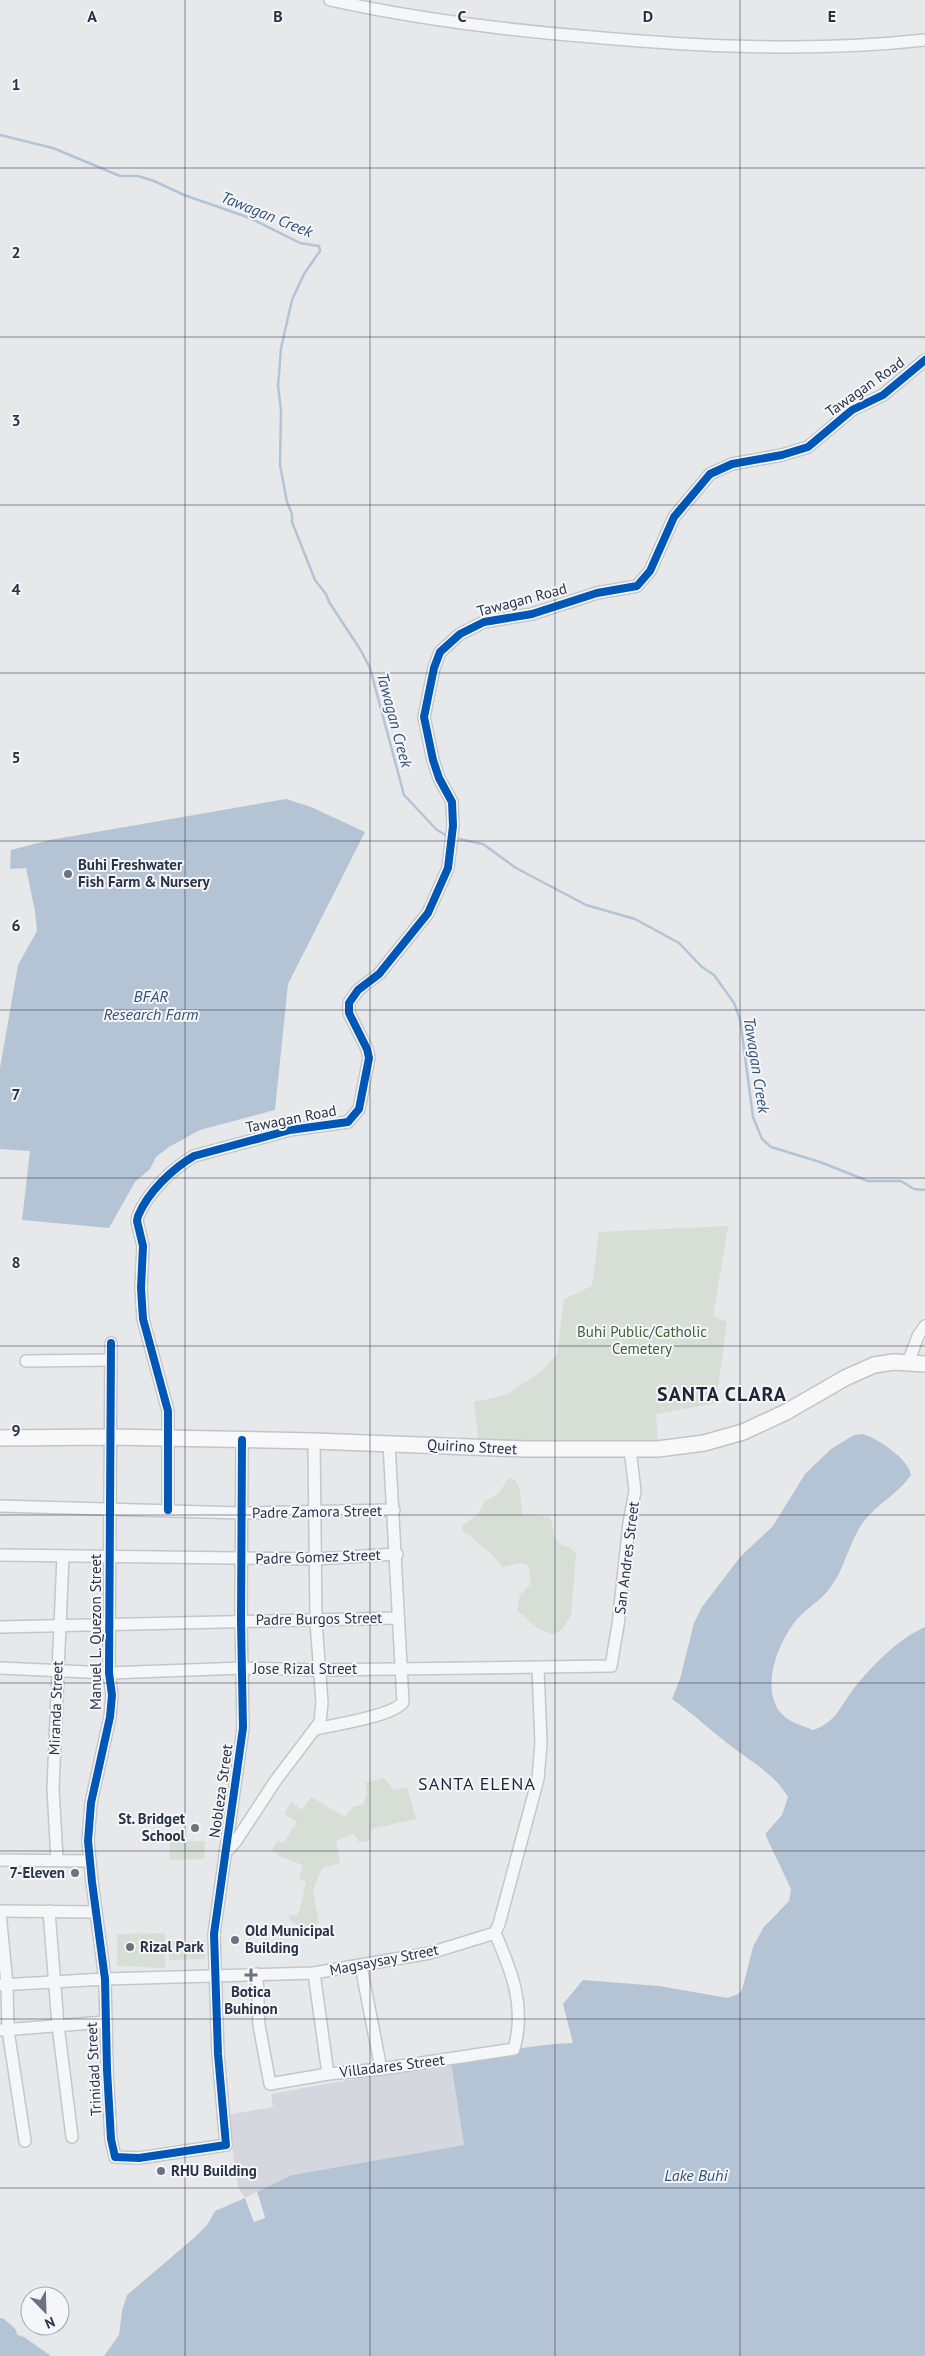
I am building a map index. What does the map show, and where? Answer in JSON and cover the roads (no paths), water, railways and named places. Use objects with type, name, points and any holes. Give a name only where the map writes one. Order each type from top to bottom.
[{"type":"main road","name":"Quirino Street","points":[[0,1438],[110,1437],[314,1441],[525,1449],[630,1450],[685,1446],[732,1436],[772,1419],[861,1370],[883,1363],[925,1364]]},
{"type":"street","points":[[330,0],[498,29],[637,41],[729,46],[812,46],[925,40]]},
{"type":"street","name":"Tawagan Road","points":[[168,1510],[168,1410],[143,1319],[141,1288],[143,1246],[137,1221],[141,1208],[164,1181],[184,1162],[194,1156],[290,1130],[348,1122],[359,1109],[369,1058],[367,1049],[349,1014],[349,1003],[358,990],[379,974],[431,908],[448,868],[453,826],[452,802],[439,778],[424,717],[434,668],[444,648],[460,634],[484,622],[532,614],[597,593],[637,586],[650,571],[674,517],[710,474],[732,464],[782,455],[808,447],[852,410],[883,395],[925,360]]},
{"type":"street","points":[[908,1363],[918,1336],[925,1326]]},
{"type":"street","name":"Manuel L. Quezon Street","points":[[105,1979],[89,1861],[91,1803],[110,1717],[112,1695],[109,1673],[111,1343]]},
{"type":"street","points":[[26,1360],[111,1360]]},
{"type":"street","name":"Nobleza Street","points":[[115,2157],[139,2158],[226,2145],[218,2054],[215,1976],[216,1918],[243,1728],[241,1621],[242,1440]]},
{"type":"street","points":[[226,1852],[247,1825],[276,1780],[320,1722],[322,1703],[318,1670],[316,1621],[314,1441]]},
{"type":"street","points":[[316,1728],[348,1723],[398,1708],[403,1702],[398,1618],[397,1554],[389,1443]]},
{"type":"street","name":"San Andres Street","points":[[611,1666],[619,1616],[629,1523],[635,1491],[630,1450]]},
{"type":"street","name":"Padre Zamora Street","points":[[0,1506],[242,1513],[394,1510]]},
{"type":"street","name":"Padre Gomez Street","points":[[0,1555],[315,1559],[397,1554]]},
{"type":"street","name":"Miranda Street","points":[[57,1860],[53,1788],[63,1556]]},
{"type":"street","name":"Padre Burgos Street","points":[[0,1627],[398,1618]]},
{"type":"street","name":"Jose Rizal Street","points":[[0,1668],[109,1673],[243,1668],[318,1670],[611,1666]]},
{"type":"street","points":[[495,1933],[538,1779],[541,1742],[538,1668]]},
{"type":"street","points":[[0,1860],[89,1861]]},
{"type":"street","points":[[49,1911],[58,2024],[72,2138]]},
{"type":"street","points":[[24,2141],[4,2030],[0,1912],[96,1912]]},
{"type":"street","name":"Magsaysay Street","points":[[3,1984],[314,1973],[430,1953],[495,1933]]},
{"type":"street","name":"Villadares Street","points":[[257,1974],[259,2025],[270,2084],[328,2074],[381,2069],[514,2049],[518,2035],[518,1999],[513,1975],[495,1933]]},
{"type":"street","points":[[361,1966],[381,2069]]},
{"type":"street","points":[[314,1973],[328,2074]]},
{"type":"street","name":"Trinidad Street","points":[[105,1979],[105,2022],[111,2139],[115,2157]]},
{"type":"street","points":[[4,2030],[58,2024],[105,2022]]},
{"type":"water","name":"BFAR Research Farm","points":[[286,799],[311,807],[365,832],[288,984],[275,1110],[200,1130],[169,1147],[156,1157],[150,1169],[135,1182],[109,1228],[22,1220],[30,1151],[0,1149],[0,1068],[18,965],[37,931],[26,868],[10,869],[11,850],[50,840]]},
{"type":"water","name":"Lake Buhi","points":[[862,1434],[875,1439],[891,1450],[904,1462],[911,1475],[864,1521],[854,1537],[840,1572],[830,1588],[791,1627],[778,1652],[772,1681],[772,1694],[777,1707],[785,1717],[813,1730],[821,1727],[833,1718],[855,1687],[878,1662],[905,1638],[925,1627],[925,2356],[104,2356],[119,2335],[122,2311],[127,2295],[194,2238],[207,2225],[215,2211],[245,2198],[254,2222],[265,2217],[257,2192],[292,2175],[464,2145],[451,2063],[527,2047],[573,2043],[563,2004],[583,1980],[659,1986],[728,1998],[742,1990],[753,1947],[763,1928],[789,1901],[791,1889],[766,1836],[766,1833],[782,1815],[788,1797],[768,1773],[672,1699],[680,1679],[694,1623],[702,1607],[741,1556],[773,1526],[805,1474],[831,1449],[854,1435]]},
{"type":"water","points":[[15,2334],[24,2337],[51,2356],[0,2356],[0,2335]]},
{"type":"waterway","name":"Tawagan Creek","points":[[0,135],[53,148],[120,176],[138,176],[154,181],[184,195],[250,218],[300,243],[319,246],[320,251],[304,274],[292,300],[281,348],[278,386],[281,410],[280,465],[287,502],[292,514],[292,522],[315,580],[326,594],[329,602],[360,649],[370,668],[404,795],[437,830],[449,837]]},
{"type":"waterway","name":"Tawagan Creek","points":[[454,838],[483,844],[516,868],[586,905],[635,919],[679,943],[702,967],[714,975],[734,1003],[740,1019],[753,1117],[762,1139],[771,1147],[820,1162],[868,1181],[901,1181],[914,1189],[925,1190]]},
{"type":"waterway","points":[[0,2326],[9,2334]]},
{"type":"place","name":"Buhi Freshwater Fish Farm & Nursery","points":[[68,874]]},
{"type":"place","name":"St. Bridget School","points":[[195,1828]]},
{"type":"place","name":"7-Eleven","points":[[75,1873]]},
{"type":"place","name":"Old Municipal Building","points":[[235,1940]]},
{"type":"place","name":"Rizal Park","points":[[130,1947]]},
{"type":"place","name":"Botica Buhinon","points":[[251,1975]]},
{"type":"place","name":"RHU Building","points":[[161,2171]]},
{"type":"district","name":"SANTA CLARA","points":[[722,1394]]},
{"type":"district","name":"SANTA ELENA","points":[[477,1784]]},
{"type":"park label","name":"Buhi Public/Catholic Cemetery","points":[[642,1340]]}]
